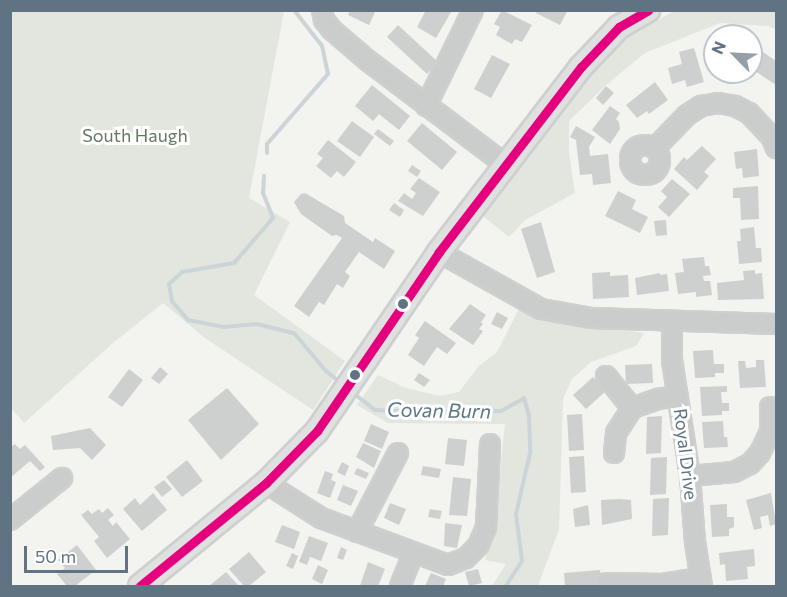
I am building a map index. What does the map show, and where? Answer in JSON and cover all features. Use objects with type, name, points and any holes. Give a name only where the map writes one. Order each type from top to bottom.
[{"type":"main road","points":[[140,586],[266,483],[317,431],[439,252],[581,67],[620,27],[649,10]]},
{"type":"street","points":[[322,10],[324,20],[332,30],[426,106],[507,166]]},
{"type":"street","points":[[426,106],[473,10]]},
{"type":"street","points":[[655,148],[687,115],[701,106],[718,103],[735,106],[749,113],[772,138],[777,148]]},
{"type":"street","points":[[439,252],[541,309],[592,318],[777,324]]},
{"type":"street","name":"Royal Drive","points":[[672,322],[672,360],[690,476],[702,582]]},
{"type":"street","points":[[606,376],[632,408]]},
{"type":"street","points":[[614,453],[616,433],[632,408],[658,399],[678,396]]},
{"type":"street","points":[[690,476],[734,472],[750,464],[760,453],[770,432],[770,407]]},
{"type":"street","points":[[266,483],[321,518],[413,554],[448,565],[466,558],[478,546],[486,527],[490,444]]},
{"type":"street","points":[[357,532],[398,453]]},
{"type":"street","points":[[10,520],[62,478]]},
{"type":"street","points":[[400,586],[413,554]]},
{"type":"street","points":[[606,583],[702,582]]},
{"type":"green space","name":"South Haugh","points":[[11,10],[284,11],[249,198],[290,222],[254,295],[345,361],[313,410],[205,338],[163,303],[113,343],[24,423],[11,408]]},
{"type":"green space","points":[[674,11],[776,11],[776,29],[763,24],[703,24],[703,30],[645,53],[606,85],[569,121],[569,153],[575,193],[525,220],[509,237],[483,216],[549,120],[588,71],[630,36]]},
{"type":"green space","points":[[519,309],[574,324],[644,333],[636,346],[591,362],[572,379],[563,399],[559,529],[538,586],[492,586],[506,564],[485,560],[494,528],[505,424],[388,423],[357,405],[378,375],[406,388],[440,396],[459,392],[479,366],[497,352]]},
{"type":"building","points":[[350,10],[376,10],[369,25],[348,15]]},
{"type":"building","points":[[426,10],[451,12],[436,38],[417,27]]},
{"type":"building","points":[[502,10],[532,25],[522,42],[515,39],[512,44],[496,35],[500,27],[494,24]]},
{"type":"building","points":[[537,10],[568,10],[560,25],[536,13]]},
{"type":"building","points":[[398,25],[438,62],[427,74],[387,37]]},
{"type":"building","points":[[694,48],[703,82],[687,87],[685,80],[672,84],[668,68],[682,64],[679,52]]},
{"type":"building","points":[[763,52],[776,61],[776,85],[763,76]]},
{"type":"building","points":[[492,55],[510,64],[491,98],[474,89]]},
{"type":"building","points":[[655,82],[668,100],[649,114],[647,111],[637,118],[626,105]]},
{"type":"building","points":[[372,85],[410,116],[399,130],[379,114],[373,121],[355,106]]},
{"type":"building","points":[[606,86],[614,93],[603,105],[596,98]]},
{"type":"building","points":[[610,106],[620,113],[616,119],[620,129],[610,144],[592,130]]},
{"type":"building","points":[[352,121],[374,137],[360,157],[337,141]]},
{"type":"building","points":[[422,123],[457,152],[442,170],[407,141]]},
{"type":"building","points":[[576,126],[595,137],[589,147],[590,156],[608,154],[611,183],[593,185],[592,174],[580,175],[576,140],[570,137]]},
{"type":"building","points":[[378,129],[394,141],[390,146],[374,134]]},
{"type":"building","points":[[328,140],[356,162],[344,177],[337,171],[331,178],[316,166],[323,158],[317,154]]},
{"type":"building","points":[[702,146],[716,159],[704,172],[709,176],[697,190],[674,169],[684,157],[687,160]]},
{"type":"building","points":[[757,149],[759,176],[743,178],[742,168],[736,169],[734,152]]},
{"type":"building","points":[[412,165],[421,171],[417,177],[408,171]]},
{"type":"building","points":[[419,178],[440,192],[423,216],[398,201],[404,193],[412,199],[416,193],[410,189]]},
{"type":"building","points":[[672,179],[690,194],[669,217],[658,207],[667,197],[661,191]]},
{"type":"building","points":[[758,186],[759,219],[741,220],[740,198],[733,198],[733,188]]},
{"type":"building","points":[[618,191],[636,200],[632,209],[648,217],[640,233],[605,216]]},
{"type":"building","points":[[305,193],[344,216],[345,223],[373,242],[375,238],[395,251],[384,269],[359,252],[345,272],[350,276],[343,288],[337,284],[324,305],[319,302],[309,317],[294,306],[342,238],[337,235],[332,236],[301,214],[294,202]]},
{"type":"building","points":[[394,203],[404,210],[400,217],[389,210]]},
{"type":"building","points":[[666,220],[667,235],[656,236],[654,221]]},
{"type":"building","points":[[541,222],[555,272],[537,278],[521,229]]},
{"type":"building","points":[[754,227],[756,248],[761,248],[762,262],[739,264],[737,241],[741,241],[740,229]]},
{"type":"building","points":[[704,257],[705,266],[709,266],[711,275],[703,276],[704,281],[710,281],[712,295],[696,297],[696,292],[678,294],[675,273],[684,272],[682,259]]},
{"type":"building","points":[[755,270],[755,274],[762,273],[764,299],[718,300],[717,283],[744,280],[743,271]]},
{"type":"building","points":[[610,272],[610,276],[628,275],[629,297],[593,299],[592,273]]},
{"type":"building","points":[[660,273],[660,275],[667,274],[669,291],[637,295],[635,278]]},
{"type":"building","points":[[470,304],[486,315],[479,329],[483,331],[473,345],[449,329]]},
{"type":"building","points":[[497,312],[508,318],[502,329],[491,324]]},
{"type":"building","points":[[425,321],[456,343],[447,354],[437,347],[424,366],[408,355],[419,338],[415,335]]},
{"type":"building","points":[[713,350],[714,364],[724,364],[724,373],[715,373],[715,377],[695,378],[693,351]]},
{"type":"building","points":[[756,360],[764,360],[766,387],[740,388],[738,361],[745,361],[746,368],[756,367]]},
{"type":"building","points":[[652,364],[653,383],[626,384],[625,365]]},
{"type":"building","points":[[160,367],[168,374],[159,384],[151,378]]},
{"type":"building","points":[[129,369],[143,380],[122,407],[108,397]]},
{"type":"building","points":[[419,373],[430,380],[424,387],[414,380]]},
{"type":"building","points":[[593,377],[606,391],[586,409],[573,395]]},
{"type":"building","points":[[727,386],[727,392],[721,392],[722,403],[729,403],[729,411],[722,411],[722,415],[702,416],[700,387]]},
{"type":"building","points":[[227,388],[259,424],[221,460],[188,420]]},
{"type":"building","points":[[582,414],[584,450],[569,451],[567,415]]},
{"type":"building","points":[[662,416],[661,453],[646,454],[647,417]]},
{"type":"building","points":[[723,421],[724,437],[727,437],[728,447],[704,448],[702,422]]},
{"type":"building","points":[[371,424],[389,432],[382,449],[364,441]]},
{"type":"building","points":[[90,428],[106,445],[92,460],[80,448],[53,450],[51,436]]},
{"type":"building","points":[[448,438],[467,440],[464,466],[445,464]]},
{"type":"building","points":[[363,443],[381,451],[374,468],[356,457]]},
{"type":"building","points":[[15,444],[20,449],[25,445],[45,467],[40,471],[30,461],[10,478],[10,447]]},
{"type":"building","points":[[584,456],[586,492],[571,493],[569,457]]},
{"type":"building","points":[[667,457],[666,494],[650,495],[651,458]]},
{"type":"building","points":[[187,460],[203,481],[182,497],[166,477]]},
{"type":"building","points":[[342,462],[349,466],[345,476],[337,472]]},
{"type":"building","points":[[423,466],[441,469],[439,478],[421,475]]},
{"type":"building","points":[[357,468],[369,473],[366,479],[354,474]]},
{"type":"building","points":[[325,471],[333,474],[331,480],[336,482],[330,498],[317,493]]},
{"type":"building","points":[[453,477],[471,479],[467,516],[449,515]]},
{"type":"building","points":[[164,480],[172,489],[162,497],[154,487]]},
{"type":"building","points":[[343,485],[358,491],[351,506],[337,500]]},
{"type":"building","points":[[153,493],[167,510],[142,531],[123,509],[135,498],[140,505]]},
{"type":"building","points":[[771,493],[776,524],[770,526],[768,515],[760,517],[762,528],[754,530],[746,500]]},
{"type":"building","points":[[669,498],[668,535],[652,536],[653,499]]},
{"type":"building","points":[[601,500],[631,500],[632,519],[602,525]]},
{"type":"building","points":[[390,503],[406,509],[399,525],[384,518]]},
{"type":"building","points":[[727,504],[727,517],[734,517],[734,527],[729,529],[729,536],[712,537],[710,505]]},
{"type":"building","points":[[588,505],[590,525],[575,527],[573,509]]},
{"type":"building","points":[[108,508],[114,515],[108,520],[113,526],[116,522],[130,539],[107,558],[94,541],[99,537],[81,515],[88,510],[92,514],[99,509],[102,513]]},
{"type":"building","points":[[430,509],[442,511],[440,519],[428,517]]},
{"type":"building","points":[[445,523],[462,525],[457,548],[444,546]]},
{"type":"building","points":[[282,525],[300,532],[294,549],[275,542]]},
{"type":"building","points":[[309,536],[328,543],[321,561],[310,557],[307,565],[299,562]]},
{"type":"building","points":[[77,545],[96,570],[75,586],[67,586],[57,574],[65,568],[58,560]]},
{"type":"building","points":[[341,547],[347,550],[343,560],[337,558]]},
{"type":"building","points":[[754,549],[755,566],[747,567],[748,579],[726,581],[725,564],[720,565],[719,553]]},
{"type":"building","points":[[249,552],[266,572],[249,586],[244,586],[229,569]]},
{"type":"building","points":[[292,553],[298,556],[293,569],[286,566]]},
{"type":"building","points":[[368,562],[385,569],[378,586],[360,586]]},
{"type":"building","points":[[318,565],[328,570],[322,584],[312,579]]},
{"type":"building","points":[[478,569],[482,583],[469,586],[465,572]]},
{"type":"building","points":[[600,570],[602,585],[565,586],[564,573]]},
{"type":"building","points":[[226,572],[239,586],[209,586]]},
{"type":"building","points":[[431,573],[446,579],[443,586],[425,586]]},
{"type":"waterway","name":"Covan Burn","points":[[267,153],[267,144],[328,74],[322,46],[294,10]]},
{"type":"waterway","name":"Covan Burn","points":[[264,176],[263,193],[273,218],[234,263],[182,272],[169,284],[172,301],[188,320],[223,327],[257,324],[294,333],[326,371],[342,384]]},
{"type":"waterway","name":"Covan Burn","points":[[352,392],[375,410],[413,412],[501,411],[524,398],[529,415],[530,453],[516,514],[522,561],[506,586]]},
{"type":"transit line","points":[[140,586],[266,483],[317,431],[439,252],[581,67],[619,27],[648,10]]}]
